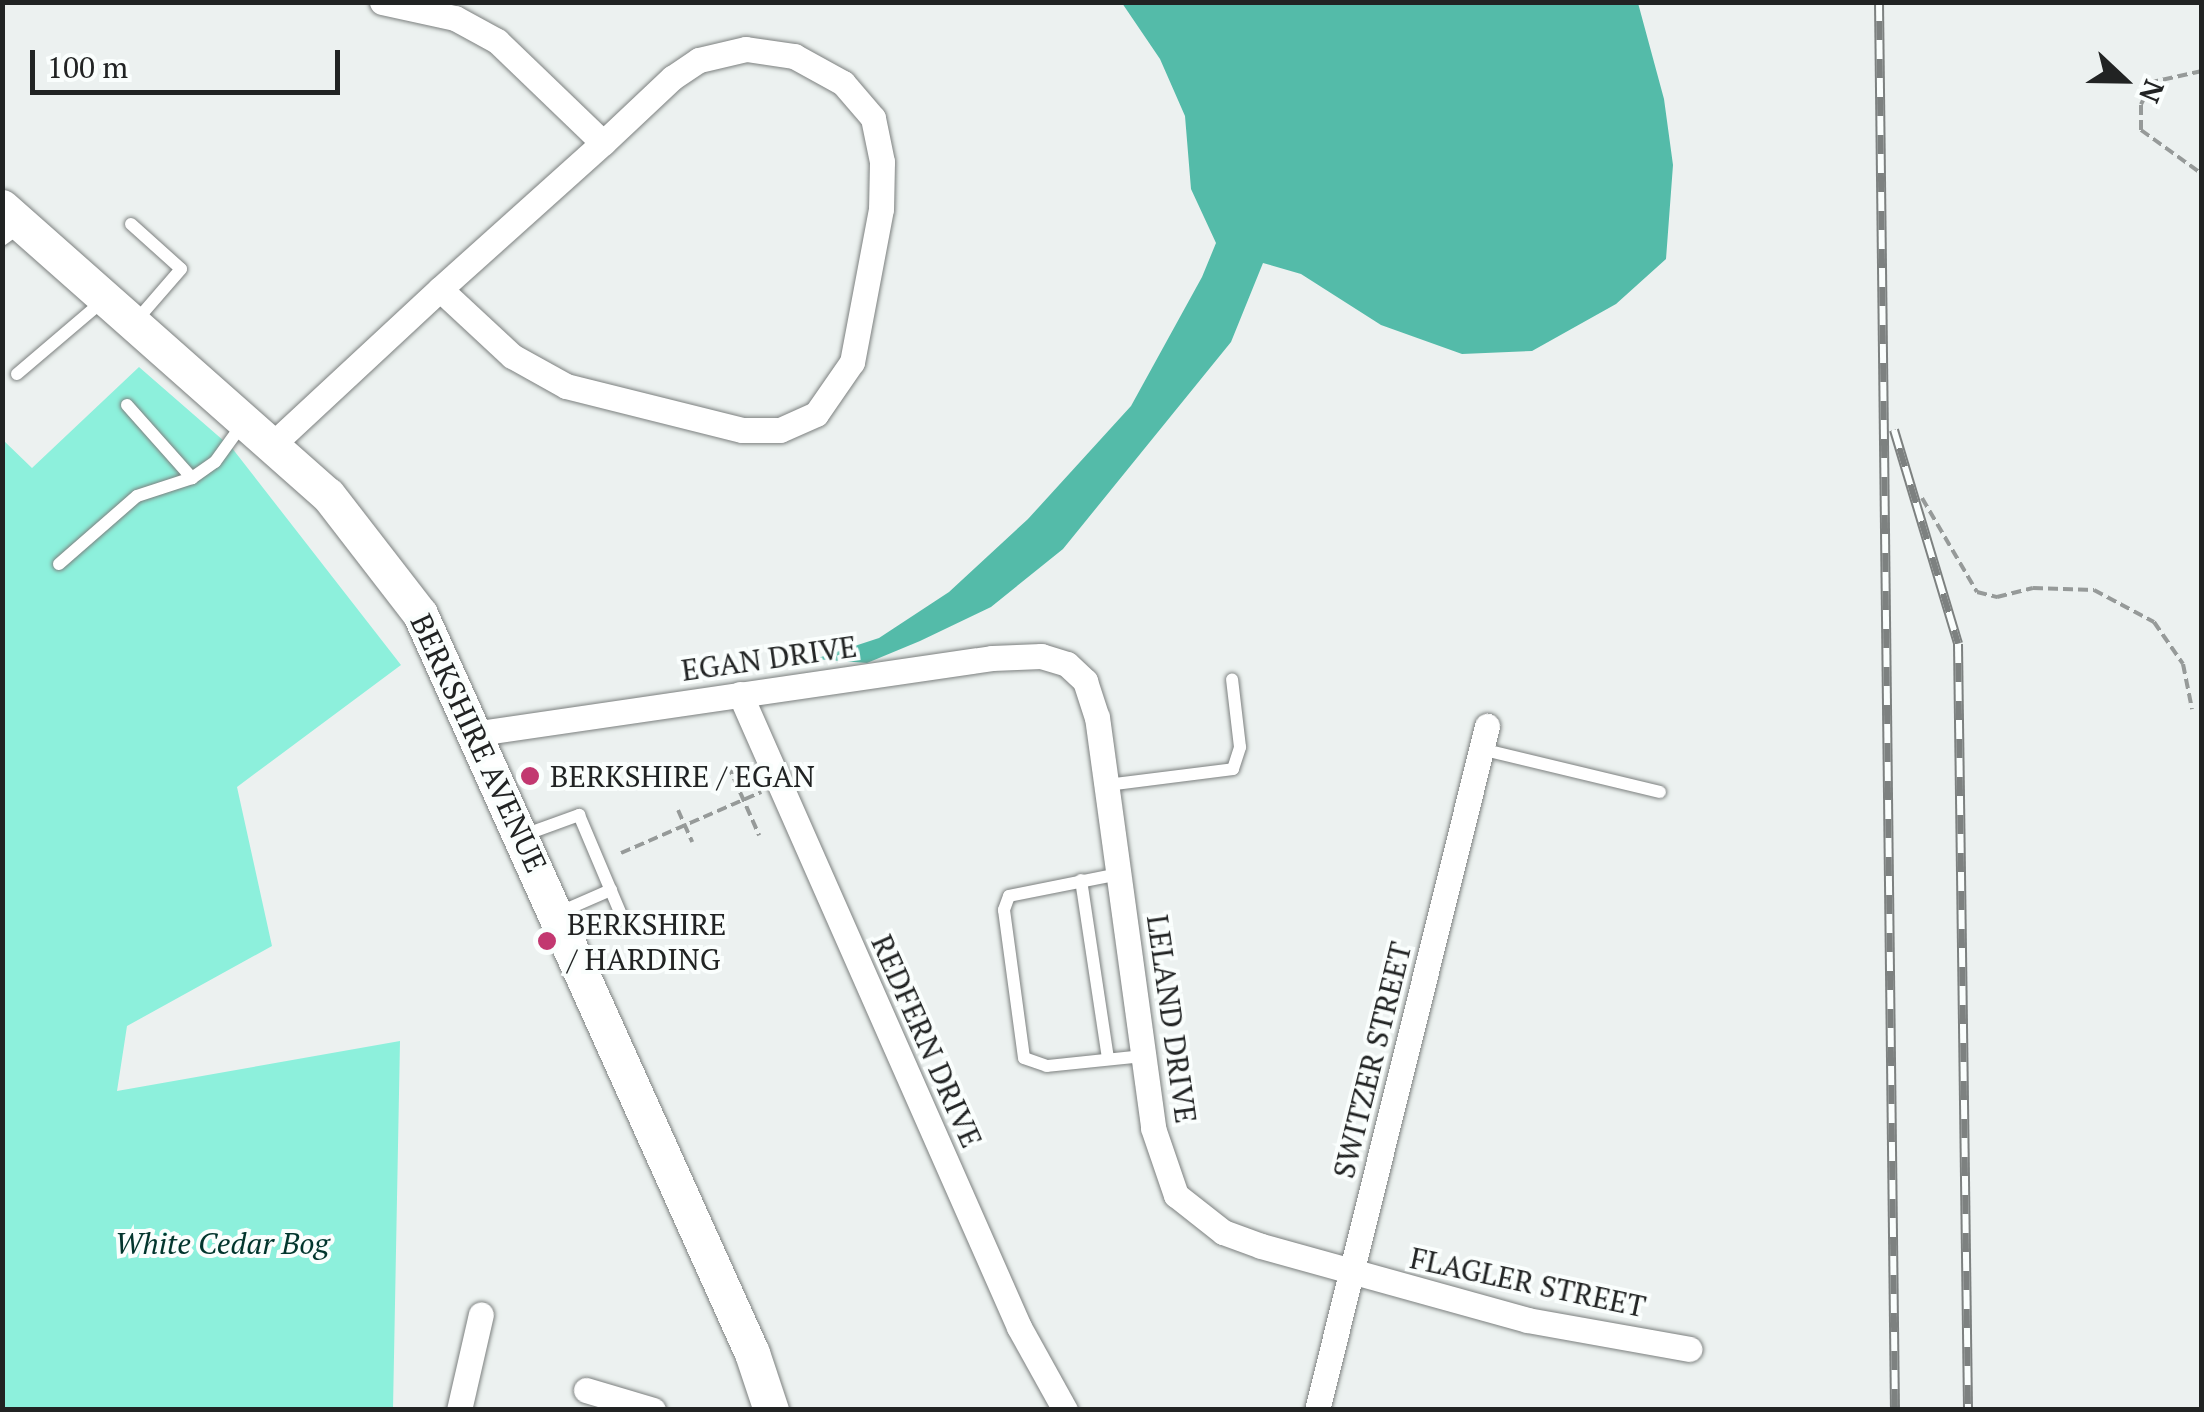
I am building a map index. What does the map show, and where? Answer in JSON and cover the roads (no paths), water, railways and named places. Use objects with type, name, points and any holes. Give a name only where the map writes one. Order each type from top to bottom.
[{"type":"main road","name":"BERKSHIRE AVENUE","points":[[9,224],[106,298],[328,494],[392,570],[478,733],[752,1353],[771,1410]]},
{"type":"street","points":[[382,2],[455,18],[497,41],[604,143]]},
{"type":"street","points":[[272,445],[440,290],[604,143],[672,78],[732,50],[777,51],[810,62],[866,106],[881,148],[881,209],[852,362],[816,414],[780,430],[742,430],[566,386],[512,356],[440,290]]},
{"type":"street","name":"EGAN DRIVE","points":[[478,733],[992,658],[1041,656],[1067,664]]},
{"type":"street","name":"LELAND DRIVE","points":[[1067,664],[1085,680],[1097,717],[1162,1166],[1176,1195],[1223,1232],[1353,1274]]},
{"type":"street","name":"REDFERN DRIVE","points":[[740,694],[1018,1327],[1065,1410]]},
{"type":"street","name":"SWITZER STREET","points":[[1317,1410],[1484,737]]},
{"type":"street","name":"FLAGLER STREET","points":[[1353,1274],[1527,1320],[1689,1349]]},
{"type":"street","points":[[459,1410],[481,1314]]},
{"type":"street","points":[[586,1390],[653,1410]]},
{"type":"lane","points":[[131,224],[181,269],[134,323]]},
{"type":"lane","points":[[17,374],[106,298]]},
{"type":"lane","points":[[127,405],[192,478]]},
{"type":"lane","points":[[59,564],[137,496],[192,478],[215,462],[245,420]]},
{"type":"lane","points":[[1107,786],[1232,769],[1240,747],[1232,678]]},
{"type":"lane","points":[[1484,737],[1660,792]]},
{"type":"lane","points":[[524,836],[579,815],[623,918]]},
{"type":"lane","points":[[1119,874],[1015,890],[1004,910],[1024,1058],[1033,1066],[1144,1056]]},
{"type":"lane","points":[[1081,880],[1108,1060]]},
{"type":"lane","points":[[557,913],[611,890]]},
{"type":"railway","points":[[1879,2],[1895,1410]]},
{"type":"railway","points":[[1894,430],[1958,644],[1968,1410]]},
{"type":"place","name":"BERKSHIRE / EGAN","points":[[530,776]]},
{"type":"place","name":"BERKSHIRE / HARDING","points":[[547,941]]},
{"type":"park label","name":"White Cedar Bog","points":[[222,1243]]}]
